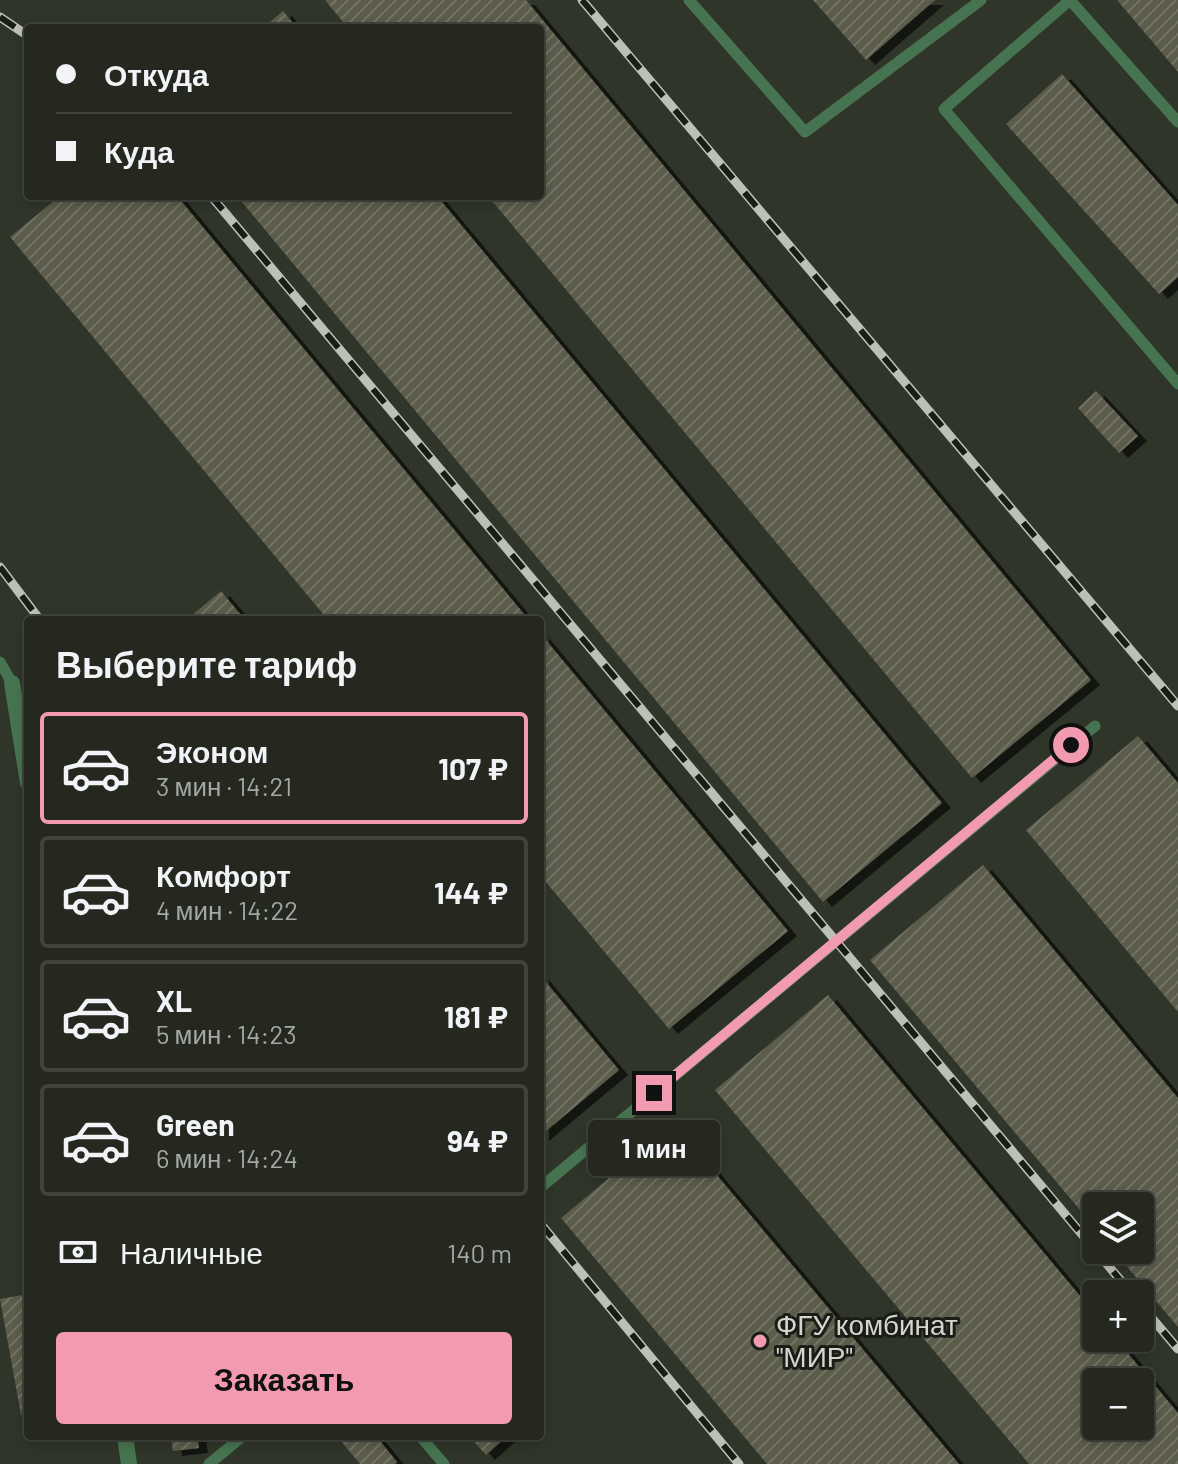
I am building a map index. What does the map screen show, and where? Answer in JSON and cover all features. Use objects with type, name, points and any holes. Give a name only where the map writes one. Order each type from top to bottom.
[{"type":"street","points":[[12,683],[24,758]]},
{"type":"street","points":[[126,1440],[129,1464]]},
{"type":"lane","points":[[689,0],[805,132],[981,0]]},
{"type":"lane","points":[[1178,122],[1070,0],[944,109],[1178,384]]},
{"type":"lane","points":[[0,662],[12,683]]},
{"type":"lane","points":[[544,1185],[1095,726]]},
{"type":"lane","points":[[209,1464],[238,1440]]},
{"type":"lane","points":[[423,1440],[444,1464]]},
{"type":"building","points":[[325,0],[526,0],[1091,680],[972,778],[491,200],[544,200],[544,24],[345,24]]},
{"type":"building","points":[[813,0],[935,0],[866,60]]},
{"type":"building","points":[[1117,0],[1178,0],[1178,72]]},
{"type":"building","points":[[283,11],[294,24],[268,24]]},
{"type":"building","points":[[1062,74],[1178,205],[1178,277],[1159,294],[1006,124]]},
{"type":"building","points":[[55,200],[180,200],[526,616],[325,616],[10,237]]},
{"type":"building","points":[[240,200],[440,200],[942,803],[823,902]]},
{"type":"building","points":[[1096,391],[1138,436],[1119,453],[1078,408]]},
{"type":"building","points":[[221,591],[242,616],[191,616]]},
{"type":"building","points":[[544,638],[788,931],[669,1029],[544,880]]},
{"type":"building","points":[[1138,736],[1178,783],[1178,1012],[1026,830]]},
{"type":"building","points":[[983,865],[1178,1098],[1178,1327],[1154,1299],[1154,1280],[1138,1280],[1125,1264],[1154,1264],[1154,1192],[1082,1192],[1082,1212],[870,960]]},
{"type":"building","points":[[544,980],[619,1070],[544,1133]]},
{"type":"building","points":[[828,995],[1082,1298],[1082,1352],[1127,1352],[1140,1368],[1082,1368],[1082,1440],[1154,1440],[1154,1384],[1178,1413],[1178,1464],[1029,1464],[715,1090]]},
{"type":"building","name":"ФГУ комбинат \"МИР\"","points":[[674,1124],[959,1464],[767,1464],[561,1218]]},
{"type":"building","points":[[24,1295],[24,1414],[21,1415],[0,1299]]},
{"type":"building","points":[[172,1440],[198,1440],[199,1448],[173,1451]]},
{"type":"building","points":[[379,1440],[397,1462],[360,1464],[341,1441]]},
{"type":"building","points":[[473,1440],[503,1440],[486,1455]]},
{"type":"railway","points":[[582,0],[1178,706]]},
{"type":"railway","points":[[0,17],[24,33]]},
{"type":"railway","points":[[214,200],[1120,1280]]},
{"type":"railway","points":[[0,567],[37,616]]},
{"type":"railway","points":[[544,1228],[739,1464]]},
{"type":"railway","points":[[1154,1321],[1178,1349]]},
{"type":"place","name":"ФГУ комбинат \"МИР\"","points":[[760,1341]]},
{"type":"route","points":[[654,1093],[1071,745]]}]
